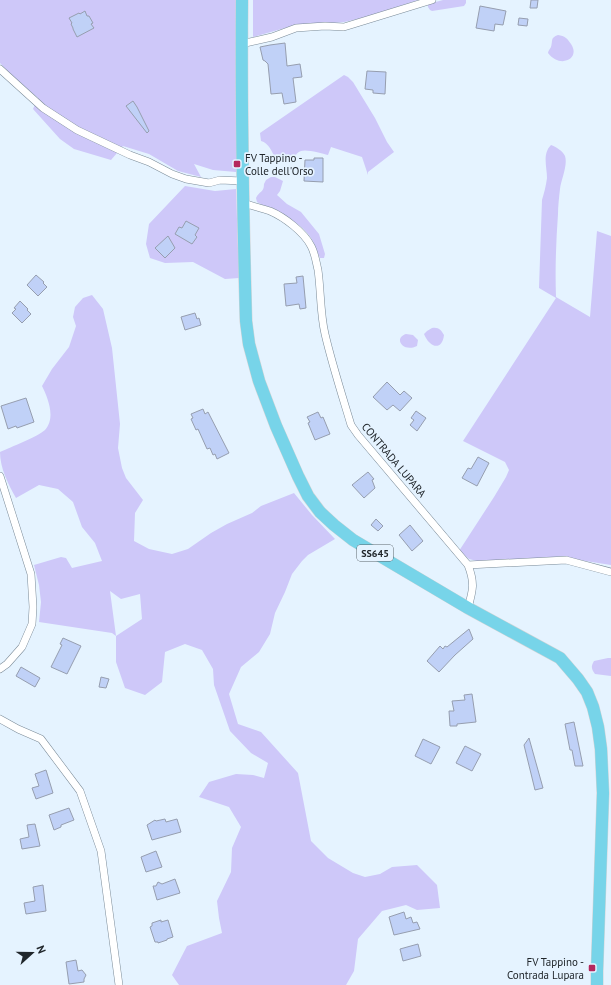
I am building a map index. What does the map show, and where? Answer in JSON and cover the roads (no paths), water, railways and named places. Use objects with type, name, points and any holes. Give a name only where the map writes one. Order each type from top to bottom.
[{"type":"main road","name":"SS645","points":[[242,0],[242,181],[246,321],[248,344],[259,381],[276,426],[298,476],[308,496],[320,512],[353,540],[468,608],[560,658],[587,692],[598,726],[601,749],[603,792],[597,985]]},
{"type":"street","points":[[241,44],[272,37],[296,28],[325,26],[344,27],[432,0]]},
{"type":"street","points":[[0,70],[43,108],[77,130],[130,156],[149,162],[172,174],[186,179],[209,183],[220,180],[242,181]]},
{"type":"street","name":"CONTRADA LUPARA","points":[[243,203],[270,211],[282,217],[292,224],[311,245],[318,269],[325,333],[351,425],[468,565]]},
{"type":"street","points":[[0,476],[31,574],[33,607],[32,624],[22,647],[7,664],[0,669]]},
{"type":"street","points":[[468,608],[472,596],[473,585],[472,576],[468,565],[566,560],[611,572]]},
{"type":"street","points":[[0,719],[41,739],[80,791],[101,851],[119,985]]},
{"type":"place","name":"FV Tappino - Colle dell'Orso","points":[[237,164]]},
{"type":"place","name":"FV Tappino - Contrada Lupara","points":[[592,968]]}]
